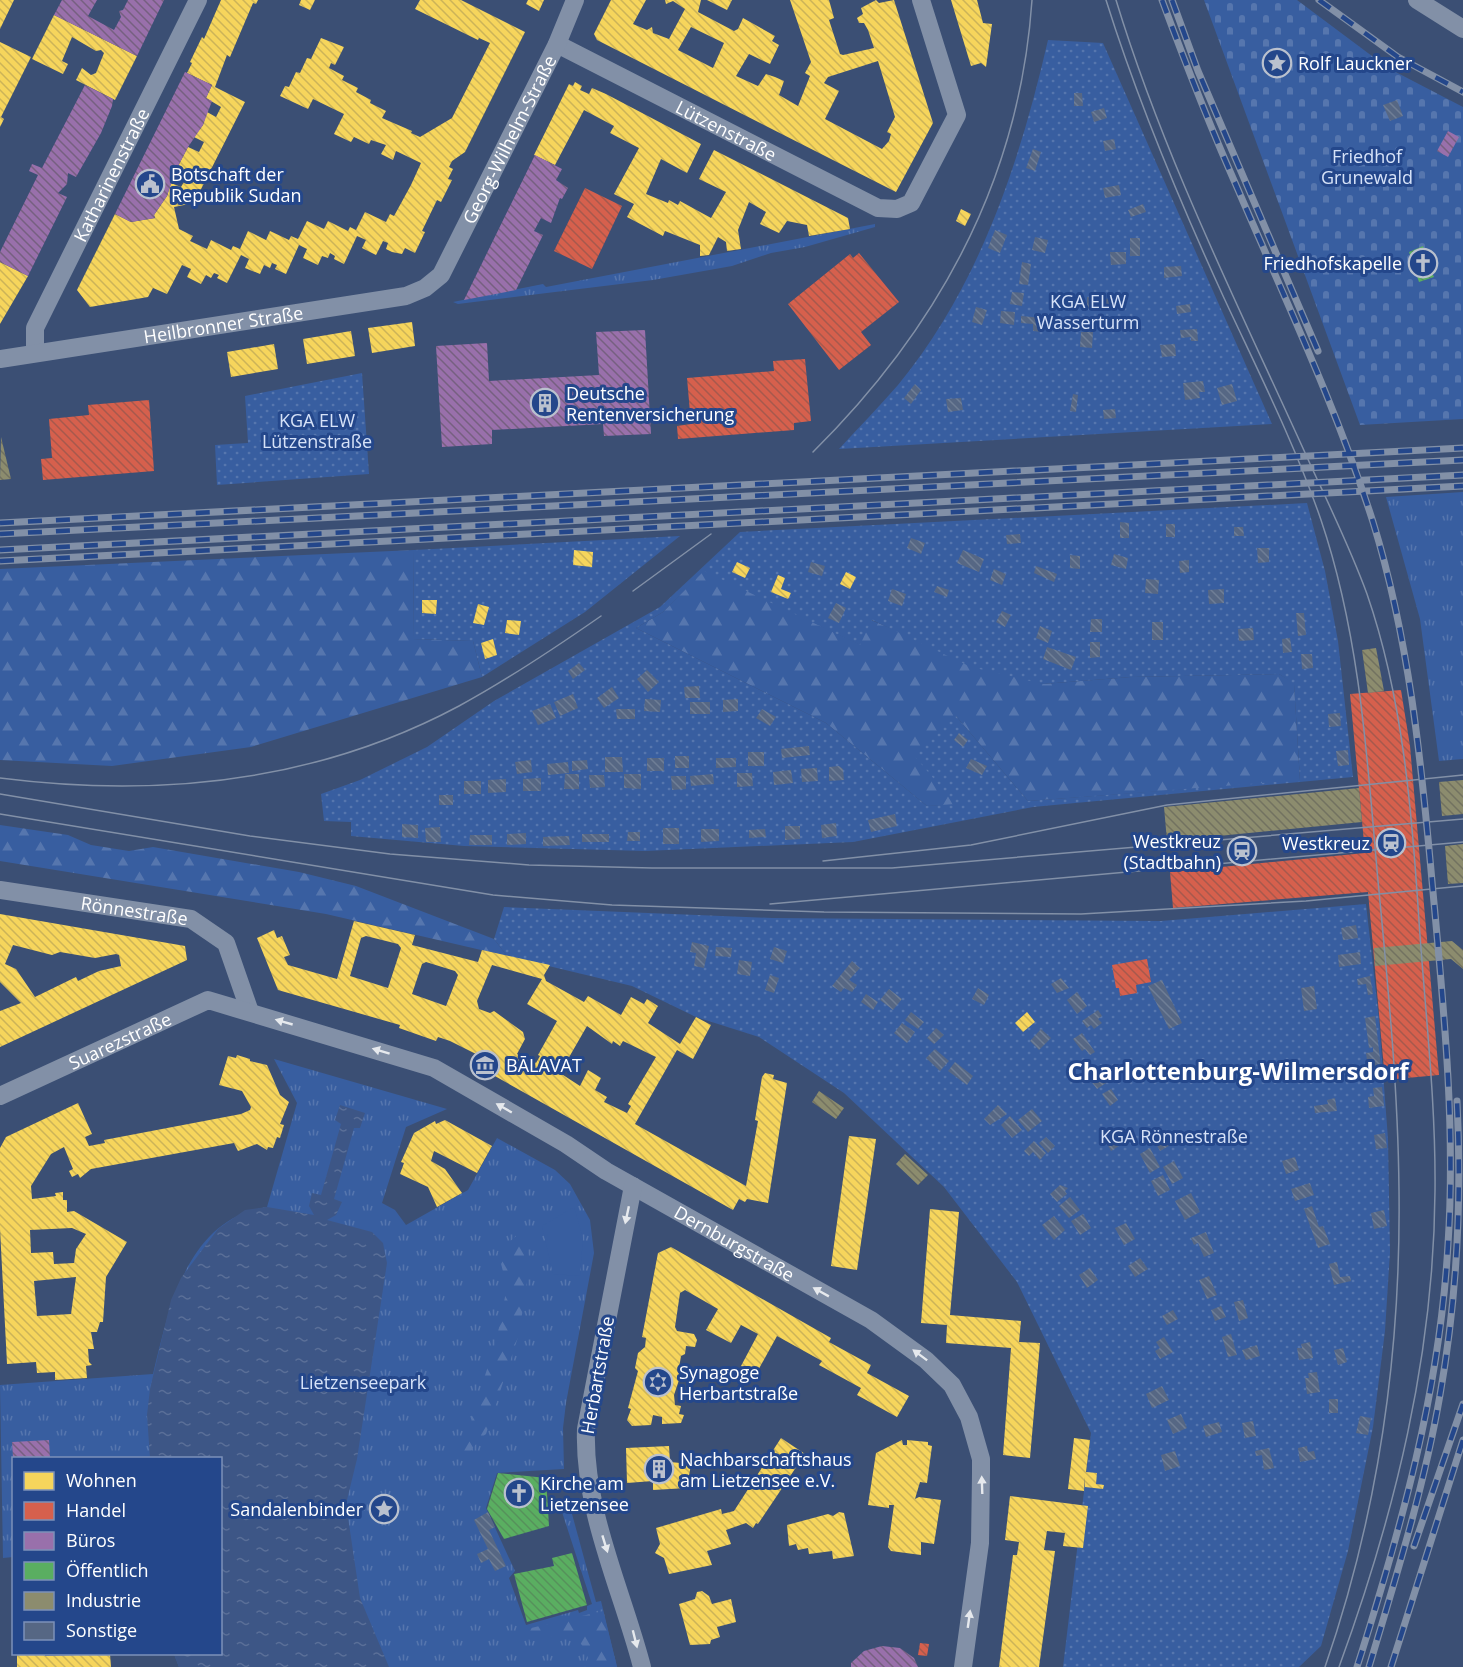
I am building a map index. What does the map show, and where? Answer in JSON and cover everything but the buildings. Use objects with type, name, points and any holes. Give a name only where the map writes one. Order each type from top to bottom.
[{"type":"street","name":"Katharinenstraße","points":[[35,352],[35,328],[198,0]]},
{"type":"street","name":"Georg-Wilhelm-Straße","points":[[441,275],[557,44],[575,0]]},
{"type":"street","name":"Lützenstraße","points":[[557,44],[878,208],[897,209],[911,203],[957,115],[921,0]]},
{"type":"street","points":[[1417,0],[1463,28]]},
{"type":"street","name":"Heilbronner Straße","points":[[0,359],[406,296],[425,288],[441,275]]},
{"type":"street","name":"Rönnestraße","points":[[0,890],[191,919],[226,943],[245,1011]]},
{"type":"street","name":"Suarezstraße","points":[[0,1096],[208,1000],[245,1011]]},
{"type":"street","name":"Dernburgstraße","points":[[245,1011],[434,1068],[566,1144],[585,1159],[871,1320],[926,1360],[952,1385],[969,1417],[981,1459],[980,1543],[963,1667]]},
{"type":"street","name":"Herbartstraße","points":[[633,1186],[586,1429],[585,1457],[603,1539],[630,1619],[642,1667]]},
{"type":"green space","name":"Friedhof Grunewald","points":[[1204,0],[1297,0],[1388,68],[1463,107],[1463,419],[1360,425]]},
{"type":"green space","name":"KGA ELW Wasserturm","points":[[1048,40],[1103,43],[1272,424],[839,449],[898,385],[927,347],[974,265],[1010,177]]},
{"type":"green space","points":[[875,224],[875,227],[805,247],[771,253],[732,266],[653,280],[458,304],[453,302],[543,284],[546,287]]},
{"type":"green space","name":"KGA ELW Lützenstraße","points":[[362,373],[369,474],[217,485],[215,445],[248,443],[245,396]]},
{"type":"green space","points":[[1463,492],[1463,759],[1439,761],[1420,619],[1386,497]]},
{"type":"green space","points":[[1307,503],[1325,571],[1338,641],[1353,777],[1033,807],[853,842],[645,851],[464,846],[351,836],[351,822],[324,821],[321,794],[360,780],[427,747],[494,701],[660,607],[740,532]],"holes":[[[704,571],[860,645],[872,620],[971,667],[1043,684],[1131,677],[1279,674],[1294,684],[1300,780],[1028,801],[956,716],[912,753],[955,804],[927,806],[826,723],[636,628],[663,612]]]},
{"type":"green space","points":[[680,536],[585,612],[482,677],[473,641],[413,639],[414,550]]},
{"type":"green space","points":[[414,550],[413,639],[473,641],[482,677],[251,747],[112,766],[0,760],[0,569]]},
{"type":"green space","points":[[704,570],[859,644],[871,620],[1043,684],[1131,677],[1279,674],[1294,683],[1300,781],[1028,801],[956,716],[956,805],[927,806],[826,723],[636,628],[663,612]]},
{"type":"green space","points":[[0,825],[68,835],[91,845],[129,851],[153,847],[299,872],[356,886],[494,939],[507,956],[326,914],[0,861]]},
{"type":"green space","name":"KGA Rönnestraße","points":[[1366,904],[1379,1019],[1388,1139],[1390,1252],[1385,1331],[1373,1427],[1348,1551],[1321,1646],[1299,1667],[1063,1667],[1091,1433],[1017,1282],[944,1187],[844,1093],[759,1037],[696,1017],[632,986],[507,956],[494,939],[504,907],[772,918],[1161,921]]},
{"type":"green space","name":"Lietzenseepark","points":[[274,1059],[447,1109],[406,1127],[382,1203],[395,1210],[406,1225],[468,1190],[497,1138],[555,1170],[570,1184],[590,1220],[594,1253],[566,1403],[563,1428],[564,1469],[497,1473],[486,1508],[515,1571],[509,1578],[526,1625],[578,1610],[579,1613],[587,1610],[587,1606],[592,1604],[561,1509],[569,1503],[596,1602],[601,1601],[617,1667],[179,1667],[174,1655],[222,1655],[222,1457],[12,1457],[12,1557],[3,1558],[0,1385],[153,1374],[175,1295],[186,1270],[200,1248],[218,1229],[240,1215],[267,1207],[297,1103]]},
{"type":"green space","points":[[574,1207],[583,1238],[580,1276],[553,1274],[542,1226]]},
{"type":"green space","points":[[523,1230],[530,1262],[519,1334],[486,1434],[462,1459],[465,1439],[472,1431],[472,1415],[496,1342],[507,1287],[498,1252]]},
{"type":"green space","points":[[603,1611],[617,1667],[584,1667],[588,1658],[584,1648],[572,1637],[565,1635],[530,1642],[527,1629]]},
{"type":"water","points":[[340,1105],[365,1113],[360,1128],[354,1128],[334,1199],[342,1202],[336,1215],[327,1220],[372,1232],[383,1243],[387,1263],[357,1459],[346,1504],[360,1598],[389,1667],[179,1667],[174,1655],[222,1655],[222,1457],[150,1457],[147,1415],[150,1389],[171,1300],[181,1278],[218,1229],[245,1210],[267,1207],[314,1215],[309,1206],[312,1193],[321,1195],[341,1124],[335,1120]]},
{"type":"tram line","points":[[813,452],[858,404],[898,354],[934,301],[965,246],[990,189],[1010,128],[1024,65],[1032,0]]},
{"type":"tram line","points":[[1106,0],[1175,188],[1276,408],[1311,492],[1334,562],[1360,693],[1394,1070],[1399,1250],[1396,1311],[1383,1432],[1359,1551],[1325,1667]]},
{"type":"tram line","points":[[1116,0],[1157,119],[1181,178],[1361,578],[1379,633],[1389,674],[1404,756],[1413,839],[1432,1090],[1435,1157],[1433,1252],[1419,1373],[1408,1433],[1377,1551],[1339,1667]]},
{"type":"tram line","points":[[633,591],[711,534]]},
{"type":"tram line","points":[[0,778],[59,784],[118,786],[177,784],[236,778],[293,767],[350,752],[405,732],[459,706],[532,663],[601,616]]},
{"type":"tram line","points":[[823,861],[971,845],[1167,805],[1463,775]]},
{"type":"tram line","points":[[0,794],[250,836],[390,854],[529,865],[652,868],[892,868],[1463,819]]},
{"type":"tram line","points":[[0,814],[493,895],[612,905],[824,912],[1081,914],[1306,901],[1463,886]]},
{"type":"tram line","points":[[770,904],[1463,842]]},
{"type":"railway","points":[[1162,0],[1226,162],[1343,436],[1373,522],[1396,610],[1418,745],[1447,1062],[1450,1154],[1448,1244],[1437,1352],[1416,1458],[1389,1563],[1357,1667]]},
{"type":"railway","points":[[1172,0],[1198,71],[1318,351]]},
{"type":"railway","points":[[1319,0],[1398,57],[1463,92]]},
{"type":"railway","points":[[0,523],[1463,448]]},
{"type":"railway","points":[[0,534],[1463,460]]},
{"type":"railway","points":[[0,550],[1463,475]]},
{"type":"railway","points":[[0,561],[1463,486]]},
{"type":"railway","points":[[1369,1667],[1418,1498],[1446,1359],[1457,1249],[1459,1175],[1457,1101]]},
{"type":"railway","points":[[1414,1546],[1463,1404]]},
{"type":"railway","points":[[1391,1667],[1463,1440]]},
{"type":"place","name":"Rolf Lauckner","points":[[1277,63]]},
{"type":"place","name":"Botschaft der Republik Sudan","points":[[150,184]]},
{"type":"place","name":"Friedhofskapelle","points":[[1423,263]]},
{"type":"place","name":"Deutsche Rentenversicherung","points":[[545,403]]},
{"type":"place","name":"Westkreuz","points":[[1391,843]]},
{"type":"place","name":"Westkreuz (Stadtbahn)","points":[[1242,851]]},
{"type":"place","name":"BĀLAVAT","points":[[485,1065]]},
{"type":"place","name":"Synagoge Herbartstraße","points":[[658,1382]]},
{"type":"place","name":"Nachbarschaftshaus am Lietzensee e.V.","points":[[659,1469]]},
{"type":"place","name":"Kirche am Lietzensee","points":[[519,1493]]},
{"type":"place","name":"Sandalenbinder","points":[[384,1509]]},
{"type":"district","name":"Charlottenburg-Wilmersdorf","points":[[1238,1070]]}]
